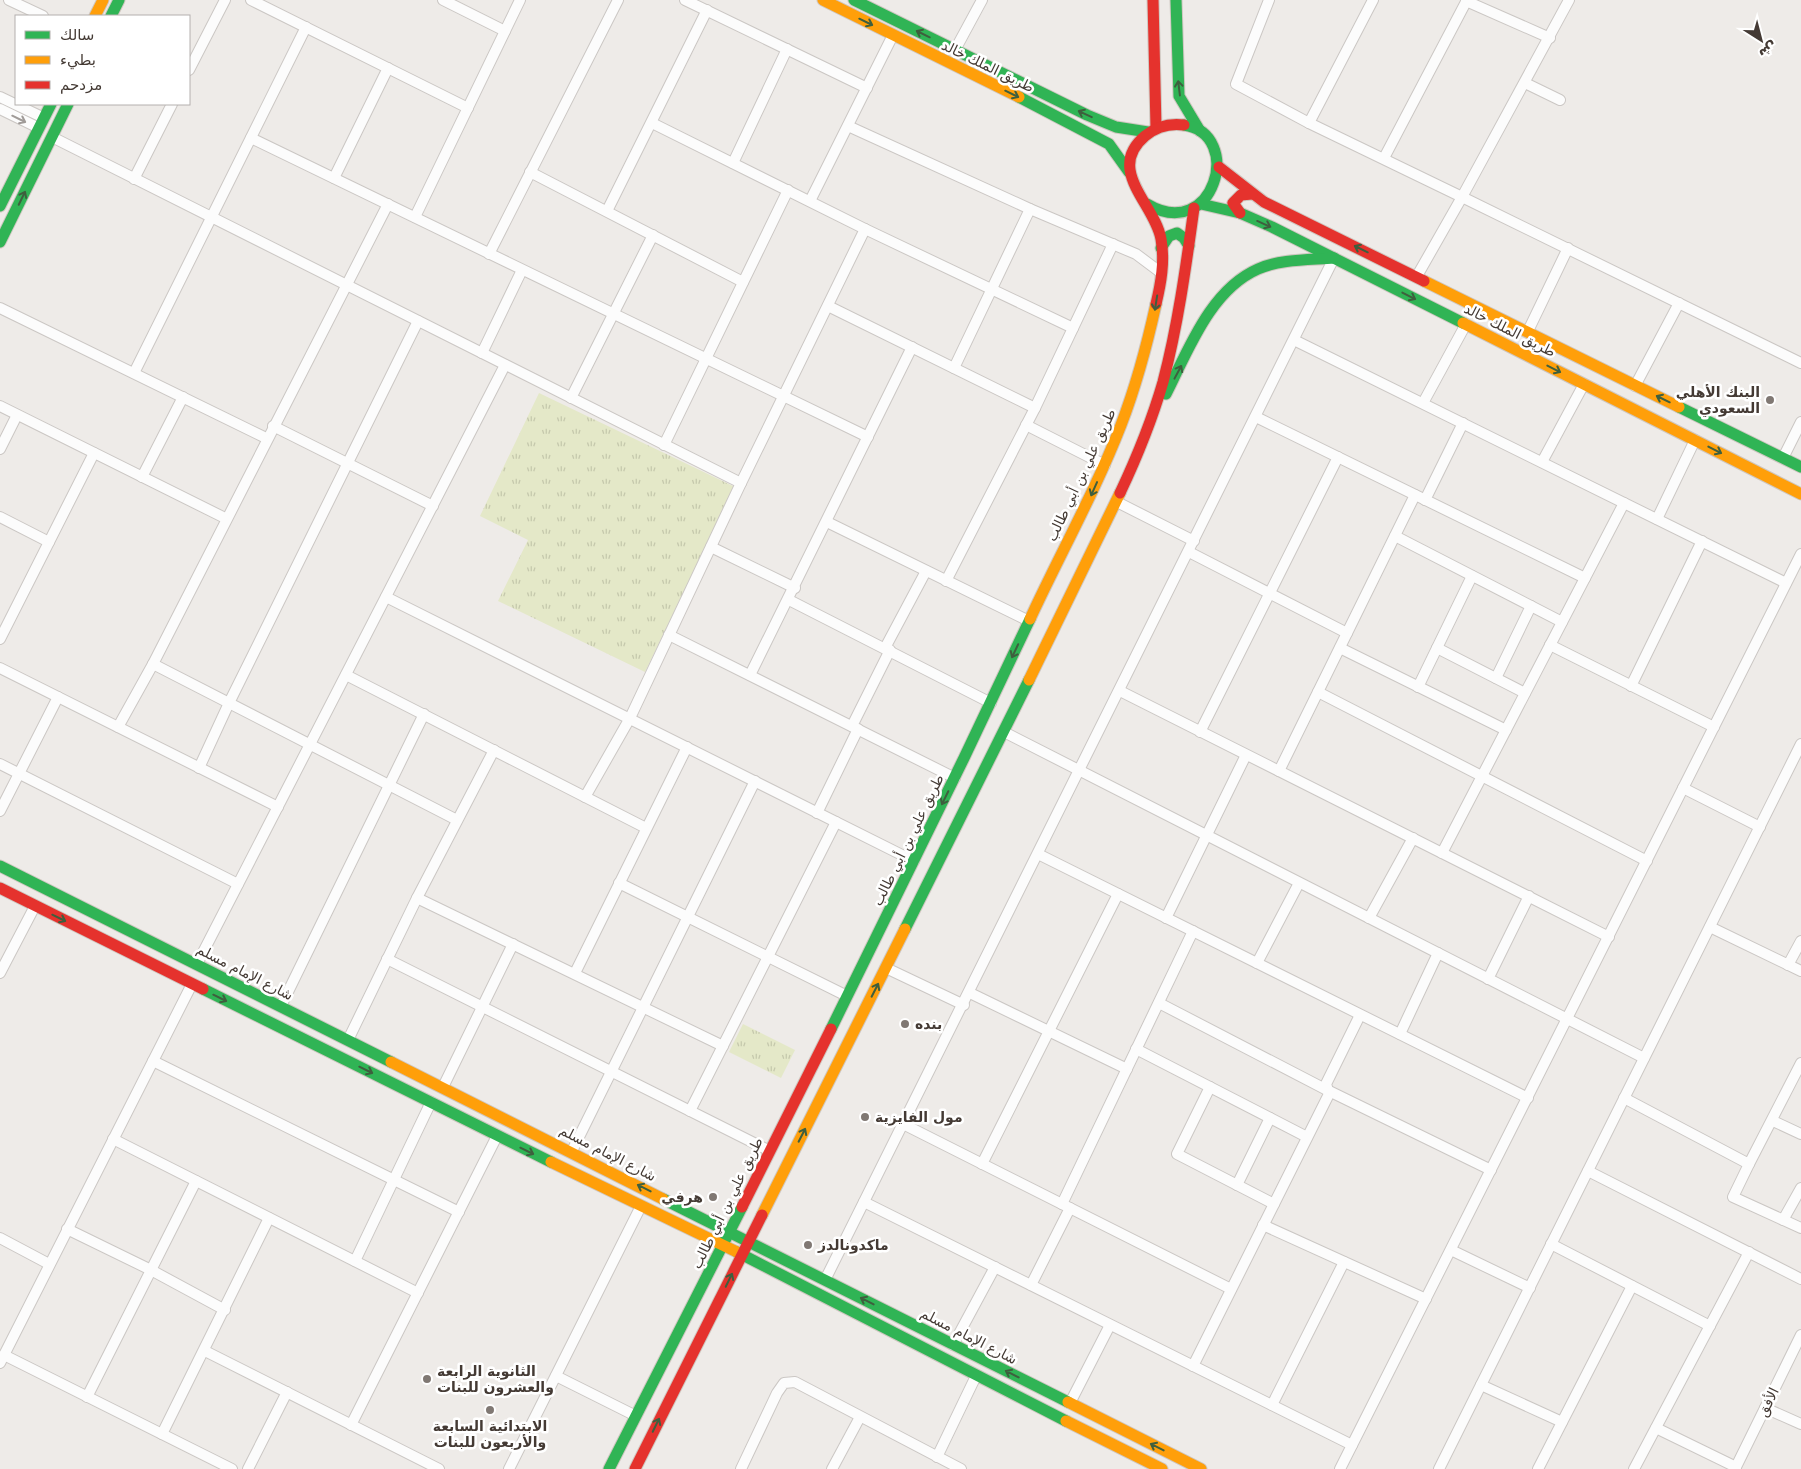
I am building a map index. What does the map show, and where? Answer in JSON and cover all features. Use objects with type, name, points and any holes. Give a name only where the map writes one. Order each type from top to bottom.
[{"type":"main road","points":[[96,15],[103,0]]},
{"type":"main road","points":[[112,15],[119,0]]},
{"type":"main road","name":"طريق الملك خالد","points":[[823,0],[1080,127],[1109,144],[1129,172]]},
{"type":"main road","name":"طريق الملك خالد","points":[[854,0],[1087,115],[1116,127],[1152,129]]},
{"type":"main road","points":[[1152,129],[1153,0]]},
{"type":"main road","points":[[1176,0],[1180,96],[1200,131],[1214,147],[1219,167],[1217,181],[1211,194],[1198,206],[1178,213],[1162,212],[1147,204],[1138,196],[1129,172],[1131,157],[1137,143],[1152,129],[1179,123],[1200,131]]},
{"type":"main road","points":[[0,206],[50,105]]},
{"type":"main road","points":[[0,242],[68,105]]},
{"type":"main road","points":[[1109,144],[1115,143],[1120,137],[1116,127]]},
{"type":"main road","name":"طريق الملك خالد","points":[[1219,167],[1252,194],[1285,212],[1801,467]]},
{"type":"main road","points":[[1240,214],[1233,203],[1236,198],[1241,194],[1252,194]]},
{"type":"main road","name":"طريق علي بن أبي طالب","points":[[609,1469],[730,1232],[955,778],[1122,427],[1140,375],[1160,272],[1161,248],[1156,225],[1147,204]]},
{"type":"main road","points":[[635,1469],[1004,732],[1117,502],[1138,455],[1163,382],[1176,327],[1189,246],[1198,206]]},
{"type":"main road","name":"طريق الملك خالد","points":[[1198,206],[1240,214],[1334,258],[1801,494]]},
{"type":"main road","points":[[1161,248],[1174,233],[1182,234],[1189,246]]},
{"type":"main road","points":[[1147,430],[1202,324],[1240,281],[1258,269],[1334,258]]},
{"type":"main road","name":"شارع الإمام مسلم","points":[[0,866],[1201,1469]]},
{"type":"main road","points":[[0,888],[497,1136],[723,1245],[976,1376],[1162,1469]]},
{"type":"street","points":[[9,0],[40,15]]},
{"type":"street","points":[[190,68],[224,0]]},
{"type":"street","points":[[251,0],[468,108]]},
{"type":"street","points":[[443,0],[505,31]]},
{"type":"street","points":[[415,217],[520,0]]},
{"type":"street","points":[[489,254],[618,0]]},
{"type":"street","points":[[685,0],[867,88]]},
{"type":"street","points":[[955,50],[982,0]]},
{"type":"street","points":[[1269,0],[1236,84],[1309,123],[1801,363]]},
{"type":"street","points":[[1309,123],[1373,0]]},
{"type":"street","points":[[1417,276],[1526,83],[1569,0]]},
{"type":"street","points":[[1384,158],[1467,1],[1550,38]]},
{"type":"street","points":[[607,212],[707,10]]},
{"type":"street","points":[[134,373],[306,27]]},
{"type":"street","points":[[810,201],[893,35]]},
{"type":"street","points":[[733,163],[787,49]]},
{"type":"street","points":[[334,178],[388,68]]},
{"type":"street","points":[[1526,83],[1560,100]]},
{"type":"street","points":[[0,97],[41,123]]},
{"type":"street","points":[[134,179],[171,105]]},
{"type":"street","points":[[0,109],[41,123]]},
{"type":"street","points":[[652,123],[865,229],[1073,328]]},
{"type":"street","points":[[848,126],[1030,209],[1136,254],[1160,272]]},
{"type":"street","points":[[52,137],[741,483]]},
{"type":"street","points":[[251,138],[783,398],[868,437]]},
{"type":"street","points":[[530,172],[743,282]]},
{"type":"street","points":[[664,445],[788,190]]},
{"type":"street","points":[[118,727],[388,204]]},
{"type":"street","points":[[954,368],[1030,209]]},
{"type":"street","points":[[586,797],[630,718],[741,483],[865,229]]},
{"type":"street","points":[[571,398],[653,235]]},
{"type":"street","points":[[946,581],[1035,408],[1113,244]]},
{"type":"street","points":[[1528,331],[1568,248]]},
{"type":"street","points":[[825,1280],[970,993],[1334,258]]},
{"type":"street","points":[[482,353],[522,270]]},
{"type":"street","points":[[1636,386],[1680,303]]},
{"type":"street","points":[[828,306],[1035,408]]},
{"type":"street","points":[[0,308],[266,438]]},
{"type":"street","points":[[199,768],[229,703],[418,321]]},
{"type":"street","points":[[1422,403],[1466,324]]},
{"type":"street","points":[[1294,340],[1786,583]]},
{"type":"street","points":[[750,676],[912,347]]},
{"type":"street","points":[[197,964],[505,365]]},
{"type":"street","points":[[1542,462],[1584,384]]},
{"type":"street","points":[[142,477],[183,397]]},
{"type":"street","points":[[0,406],[225,518]]},
{"type":"street","points":[[0,449],[17,415]]},
{"type":"street","points":[[1256,417],[1585,578]]},
{"type":"street","points":[[1783,458],[1801,422]]},
{"type":"street","points":[[1280,771],[1395,536],[1463,423]]},
{"type":"street","points":[[273,426],[433,506]]},
{"type":"street","points":[[1026,426],[1105,465]]},
{"type":"street","points":[[1657,519],[1695,440]]},
{"type":"street","points":[[0,639],[94,453]]},
{"type":"street","points":[[1200,732],[1338,457]]},
{"type":"street","points":[[1117,502],[1194,541]]},
{"type":"street","points":[[1442,853],[1624,503]]},
{"type":"street","points":[[0,517],[49,542]]},
{"type":"street","points":[[827,522],[1029,622]]},
{"type":"street","points":[[1395,536],[1562,622]]},
{"type":"street","points":[[1631,686],[1702,541]]},
{"type":"street","points":[[711,547],[794,588]]},
{"type":"street","points":[[1188,552],[1348,633]]},
{"type":"street","points":[[1340,1469],[1801,554]]},
{"type":"street","points":[[817,813],[888,649],[926,571]]},
{"type":"street","points":[[1418,687],[1472,576]]},
{"type":"street","points":[[386,597],[914,861]]},
{"type":"street","points":[[789,600],[991,703]]},
{"type":"street","points":[[1496,678],[1531,606]]},
{"type":"street","points":[[669,635],[955,778]]},
{"type":"street","points":[[1550,645],[1714,727]]},
{"type":"street","points":[[1340,648],[1506,730]]},
{"type":"street","points":[[1437,648],[1525,693]]},
{"type":"street","points":[[152,664],[457,820]]},
{"type":"street","points":[[0,668],[278,807]]},
{"type":"street","points":[[346,675],[646,828]]},
{"type":"street","points":[[1120,691],[1609,937]]},
{"type":"street","points":[[1318,692],[1647,861]]},
{"type":"street","points":[[0,811],[58,697]]},
{"type":"street","points":[[280,1006],[424,714]]},
{"type":"street","points":[[1004,732],[1644,1058]]},
{"type":"street","points":[[574,973],[687,747]]},
{"type":"street","points":[[348,1040],[417,898],[494,750]]},
{"type":"street","points":[[1439,1469],[1800,750]]},
{"type":"street","points":[[1166,918],[1246,755]]},
{"type":"street","points":[[0,764],[238,884]]},
{"type":"street","points":[[572,1152],[754,781]]},
{"type":"street","points":[[1683,788],[1760,827]]},
{"type":"street","points":[[690,1111],[836,822]]},
{"type":"street","points":[[1369,918],[1413,838]]},
{"type":"street","points":[[1038,854],[1528,1098]]},
{"type":"street","points":[[1257,963],[1299,882]]},
{"type":"street","points":[[619,883],[687,919],[768,956],[847,996]]},
{"type":"street","points":[[982,1164],[1118,894]]},
{"type":"street","points":[[1488,979],[1529,896]]},
{"type":"street","points":[[417,898],[723,1046]]},
{"type":"street","points":[[0,973],[35,906]]},
{"type":"street","points":[[1710,927],[1801,972]]},
{"type":"street","points":[[1031,1285],[1136,1049],[1193,931]]},
{"type":"street","points":[[1788,965],[1801,940]]},
{"type":"street","points":[[443,1087],[513,944]]},
{"type":"street","points":[[1400,1034],[1438,953]]},
{"type":"street","points":[[387,959],[770,1151]]},
{"type":"street","points":[[886,968],[964,1005]]},
{"type":"street","points":[[192,984],[2,1359],[88,1397],[232,1469]]},
{"type":"street","points":[[970,993],[1127,1069]]},
{"type":"street","points":[[1159,1003],[1327,1090],[1491,1170]]},
{"type":"street","points":[[1193,1366],[1329,1094],[1326,1084],[1360,1015]]},
{"type":"street","points":[[1136,1049],[1307,1137]]},
{"type":"street","points":[[153,1061],[459,1212]]},
{"type":"street","points":[[1801,1064],[1733,1197],[1801,1228]]},
{"type":"street","points":[[1210,1087],[1176,1154],[1274,1204]]},
{"type":"street","points":[[1624,1098],[1749,1164]]},
{"type":"street","points":[[355,1261],[431,1102]]},
{"type":"street","points":[[1237,1185],[1270,1118]]},
{"type":"street","points":[[1773,1121],[1801,1134]]},
{"type":"street","points":[[903,1124],[1231,1289]]},
{"type":"street","points":[[351,1425],[497,1136]]},
{"type":"street","points":[[113,1140],[418,1293]]},
{"type":"street","points":[[1588,1171],[1801,1278]]},
{"type":"street","points":[[88,1397],[196,1181]]},
{"type":"street","points":[[1784,1220],[1801,1188]]},
{"type":"street","points":[[864,1202],[1352,1445]]},
{"type":"street","points":[[509,1469],[641,1206]]},
{"type":"street","points":[[162,1434],[205,1351],[269,1218]]},
{"type":"street","points":[[1264,1225],[1426,1299]]},
{"type":"street","points":[[67,1229],[151,1270],[225,1310]]},
{"type":"street","points":[[0,1238],[49,1264]]},
{"type":"street","points":[[1551,1244],[1710,1326]]},
{"type":"street","points":[[1451,1250],[1530,1288]]},
{"type":"street","points":[[1634,1469],[1749,1252]]},
{"type":"street","points":[[1272,1405],[1344,1262]]},
{"type":"street","points":[[953,1344],[995,1267]]},
{"type":"street","points":[[1538,1469],[1632,1286]]},
{"type":"street","points":[[1070,1404],[1110,1325]]},
{"type":"street","name":"الأفق","points":[[1736,1468],[1801,1335]]},
{"type":"street","points":[[205,1351],[439,1469]]},
{"type":"street","points":[[556,1376],[636,1416]]},
{"type":"street","points":[[937,1457],[976,1376]]},
{"type":"street","points":[[741,1469],[777,1393],[784,1383],[795,1382],[961,1469]]},
{"type":"street","points":[[1481,1385],[1562,1422]]},
{"type":"street","points":[[248,1469],[287,1392]]},
{"type":"street","points":[[1765,1408],[1801,1424]]},
{"type":"street","points":[[832,1469],[860,1416]]},
{"type":"street","points":[[1656,1428],[1736,1468]]},
{"type":"green space","points":[[539,393],[735,487],[645,672],[498,601],[528,540],[480,516]]},
{"type":"green space","points":[[743,1024],[795,1050],[781,1078],[729,1052]]},
{"type":"traffic: fast","points":[[112,15],[119,0]]},
{"type":"traffic: fast","points":[[854,0],[1087,115],[1116,127],[1148,132]]},
{"type":"traffic: fast","points":[[1176,0],[1179,96],[1200,131]]},
{"type":"traffic: fast","points":[[1019,97],[1109,144],[1129,172]]},
{"type":"traffic: fast","points":[[0,206],[50,105]]},
{"type":"traffic: fast","points":[[0,242],[68,105]]},
{"type":"traffic: fast","points":[[1147,204],[1170,212],[1190,210],[1204,199],[1214,183],[1217,164],[1213,147],[1203,133],[1184,125]]},
{"type":"traffic: fast","points":[[1201,204],[1240,213],[1272,227],[1463,323]]},
{"type":"traffic: fast","points":[[1161,248],[1169,236],[1177,233],[1184,238],[1189,246]]},
{"type":"traffic: fast","points":[[1166,394],[1202,323],[1226,291],[1258,269],[1276,263],[1334,258]]},
{"type":"traffic: fast","points":[[1679,407],[1801,467]]},
{"type":"traffic: fast","points":[[831,1029],[1030,619]]},
{"type":"traffic: fast","points":[[905,929],[1029,680]]},
{"type":"traffic: fast","points":[[0,866],[391,1062]]},
{"type":"traffic: fast","points":[[203,989],[551,1162]]},
{"type":"traffic: fast","points":[[663,1199],[1068,1402]]},
{"type":"traffic: fast","points":[[609,1469],[742,1207]]},
{"type":"traffic: fast","points":[[737,1252],[1066,1421]]},
{"type":"traffic: slow","points":[[96,15],[103,0]]},
{"type":"traffic: slow","points":[[823,0],[1019,97]]},
{"type":"traffic: slow","points":[[1424,281],[1679,407]]},
{"type":"traffic: slow","points":[[1030,619],[1111,450],[1132,395],[1156,304]]},
{"type":"traffic: slow","points":[[1463,323],[1801,494]]},
{"type":"traffic: slow","points":[[1029,680],[1120,493]]},
{"type":"traffic: slow","points":[[762,1215],[905,929]]},
{"type":"traffic: slow","points":[[391,1062],[663,1199]]},
{"type":"traffic: slow","points":[[551,1162],[737,1252]]},
{"type":"traffic: slow","points":[[1068,1402],[1201,1469]]},
{"type":"traffic: slow","points":[[1066,1421],[1162,1469]]},
{"type":"traffic: jam","points":[[1153,0],[1156,127]]},
{"type":"traffic: jam","points":[[1156,304],[1162,272],[1163,255],[1161,239],[1157,226],[1136,187],[1131,174],[1130,162],[1134,149],[1149,133],[1168,125],[1184,125]]},
{"type":"traffic: jam","points":[[1219,167],[1264,202],[1424,281]]},
{"type":"traffic: jam","points":[[1240,213],[1233,203],[1241,195],[1252,194]]},
{"type":"traffic: jam","points":[[1120,493],[1144,438],[1163,382],[1185,274],[1194,208]]},
{"type":"traffic: jam","points":[[0,888],[203,989]]},
{"type":"traffic: jam","points":[[742,1207],[831,1029]]},
{"type":"traffic: jam","points":[[635,1469],[762,1215]]},
{"type":"place","name":"البنك الأهلي السعودي","points":[[1770,400]]},
{"type":"place","name":"بنده","points":[[905,1024]]},
{"type":"place","name":"مول الفايزية","points":[[865,1117]]},
{"type":"place","name":"هرفي","points":[[713,1197]]},
{"type":"place","name":"ماكدونالدز","points":[[808,1245]]},
{"type":"place","name":"الثانوية الرابعة والعشرون للبنات","points":[[427,1379]]},
{"type":"place","name":"الابتدائية السابعة والأربعون للبنات","points":[[490,1410]]}]
